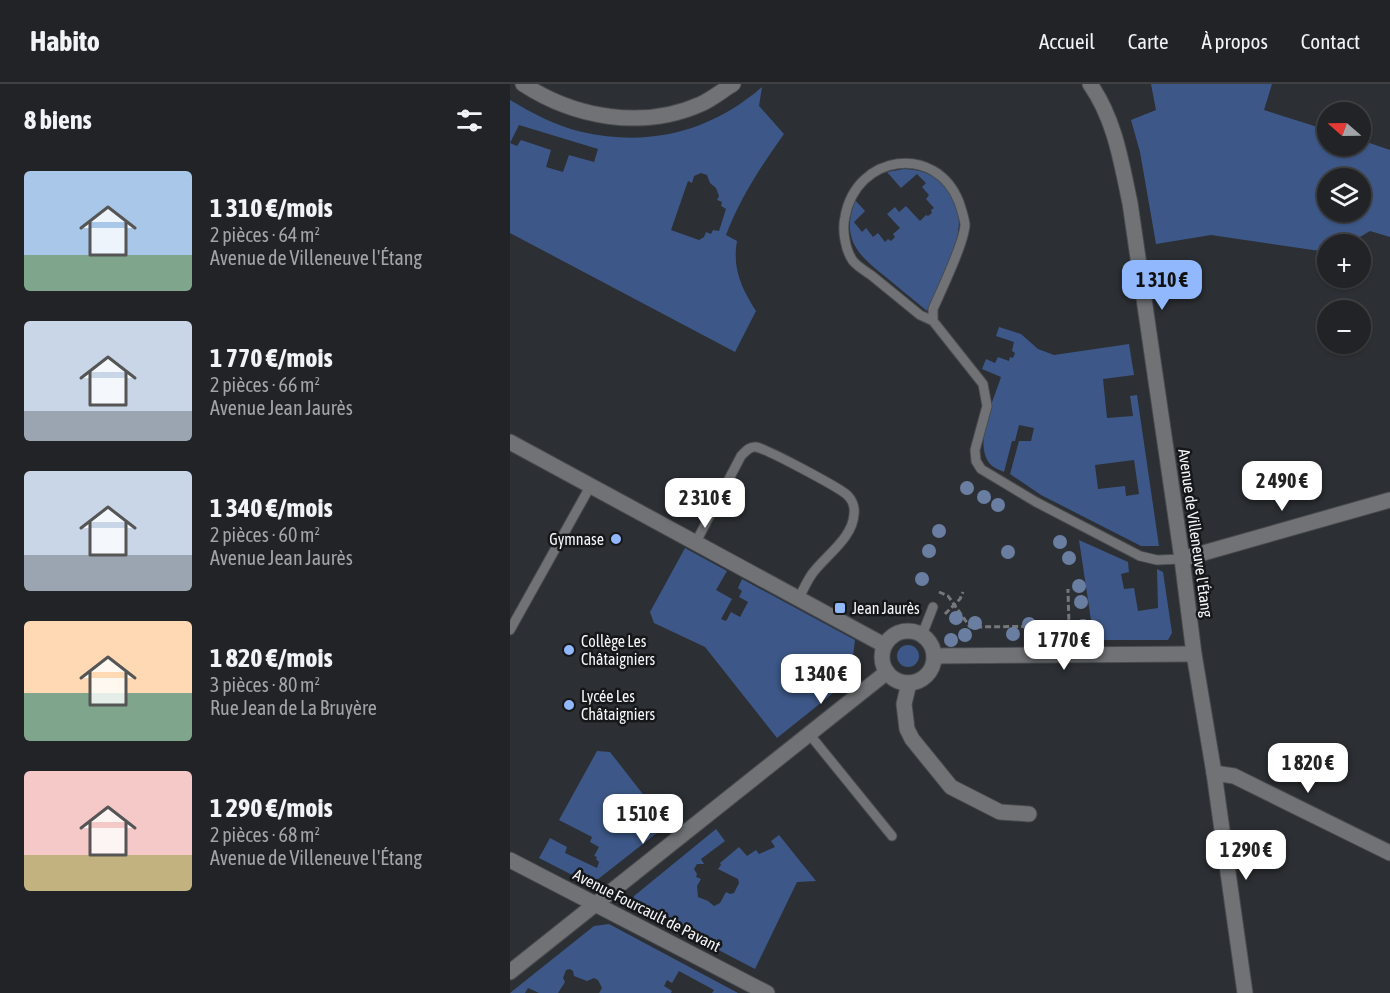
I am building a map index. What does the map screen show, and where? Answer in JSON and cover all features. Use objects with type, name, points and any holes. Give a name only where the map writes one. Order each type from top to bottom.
[{"type":"street","points":[[523,84],[561,104],[591,114],[650,117],[678,112],[702,103],[733,84]]},
{"type":"street","name":"Avenue de Villeneuve l'Étang","points":[[1090,84],[1110,121],[1123,170],[1245,993]]},
{"type":"street","points":[[510,442],[884,645]]},
{"type":"street","points":[[1182,559],[1390,500]]},
{"type":"street","points":[[905,631],[922,634],[928,640],[934,656],[931,669],[922,679],[909,683],[893,678],[887,672],[882,659],[884,645],[890,638],[905,631]]},
{"type":"street","points":[[934,656],[1194,654]]},
{"type":"street","points":[[510,972],[887,672]]},
{"type":"street","points":[[909,683],[904,704],[907,729],[912,739],[951,787],[1000,812],[1029,814]]},
{"type":"street","points":[[1214,773],[1234,776],[1390,853]]},
{"type":"street","name":"Avenue Fourcault de Pavant","points":[[510,860],[767,993]]},
{"type":"lane","points":[[933,321],[933,309],[963,237],[965,224],[953,189],[931,169],[897,163],[880,168],[865,177],[854,191],[846,210],[843,226],[846,242],[852,260],[920,315],[933,321],[983,384],[987,406],[975,450],[976,462],[981,469],[1036,502],[1140,556],[1157,560],[1182,559]]},
{"type":"lane","points":[[696,542],[741,456],[748,448],[754,447],[768,452],[807,472],[847,494],[855,512],[850,530],[811,575],[799,598]]},
{"type":"lane","points":[[510,630],[591,485]]},
{"type":"lane","points":[[922,634],[933,607]]},
{"type":"lane","points":[[810,735],[892,836]]},
{"type":"path","points":[[939,592],[948,596],[970,627],[1069,626],[1068,590]]},
{"type":"path","points":[[944,615],[963,592]]},
{"type":"shaded area","points":[[1151,84],[1272,84],[1264,110],[1317,127],[1317,156],[1371,156],[1371,143],[1390,150],[1390,237],[1370,231],[1365,234],[1317,234],[1317,251],[1211,235],[1156,244],[1140,152],[1131,120],[1156,110]]},
{"type":"shaded area","points":[[762,87],[759,106],[784,134],[752,183],[726,235],[737,241],[736,261],[739,278],[756,311],[735,352],[510,233],[510,143],[510,100],[544,119],[572,129],[631,138],[678,132],[700,125],[742,102]],"holes":[[[519,125],[598,149],[594,162],[569,155],[563,172],[546,167],[551,150],[521,140],[517,146],[510,143]],[[701,173],[707,175],[710,183],[716,188],[719,196],[717,200],[722,202],[721,206],[726,209],[719,231],[713,230],[711,234],[706,232],[699,240],[671,230],[688,181],[692,183],[694,176]]]},
{"type":"shaded area","points":[[904,169],[923,172],[940,181],[953,199],[958,213],[959,224],[954,249],[927,311],[867,261],[854,245],[851,236],[851,214],[855,200],[865,211],[854,222],[862,232],[866,228],[873,237],[878,233],[885,242],[888,239],[891,241],[895,237],[893,234],[900,228],[887,214],[895,207],[899,212],[906,206],[920,221],[932,213],[931,210],[934,208],[926,199],[929,195],[922,187],[926,183],[917,174],[901,188],[887,172]]},
{"type":"shaded area","points":[[999,327],[1021,334],[1038,349],[1054,355],[1129,344],[1134,375],[1103,379],[1107,418],[1133,416],[1130,396],[1137,395],[1159,546],[1141,546],[1041,495],[1010,474],[1019,441],[1031,441],[1034,428],[1019,425],[1015,441],[1012,441],[1004,472],[991,465],[986,456],[984,434],[1001,377],[982,369],[986,359],[995,363],[998,357],[1009,361],[1015,353],[1012,351],[1014,342],[996,336]],"holes":[[[1134,460],[1139,494],[1126,496],[1125,486],[1098,489],[1095,465]]]},
{"type":"shaded area","points":[[1079,540],[1128,562],[1129,572],[1121,574],[1124,589],[1134,588],[1138,611],[1158,608],[1157,569],[1163,572],[1172,633],[1168,640],[1094,640]]},
{"type":"shaded area","points":[[685,548],[727,571],[716,590],[732,599],[721,619],[726,621],[731,612],[740,617],[748,602],[739,597],[742,591],[738,588],[742,579],[855,640],[853,656],[857,674],[777,738],[705,647],[654,623],[650,612]]},
{"type":"shaded area","points":[[908,645],[916,648],[919,656],[916,664],[908,667],[900,664],[897,656],[900,648]]},
{"type":"shaded area","points":[[597,751],[610,752],[667,825],[597,880],[584,881],[539,858],[550,838],[567,847],[565,853],[597,868],[599,862],[594,856],[599,847],[590,842],[592,837],[559,820]]},
{"type":"shaded area","points":[[716,829],[725,841],[701,859],[704,864],[697,864],[694,869],[696,877],[701,879],[697,886],[698,897],[714,906],[720,903],[726,892],[734,893],[739,883],[738,879],[718,869],[720,863],[739,847],[747,856],[756,850],[759,854],[775,847],[771,841],[779,835],[816,881],[797,882],[755,969],[634,906],[634,896]]},
{"type":"shaded area","points":[[609,924],[738,993],[712,993],[714,990],[679,971],[672,983],[667,980],[664,986],[672,991],[671,993],[599,993],[602,988],[598,980],[594,978],[587,981],[574,976],[570,969],[566,970],[563,978],[565,982],[558,993],[539,993],[528,988],[525,993],[510,993],[594,926]]},
{"type":"place","name":"Gymnase","points":[[616,539]]},
{"type":"place","name":"Jean Jaurès","points":[[840,608]]},
{"type":"place","name":"Collège Les Châtaigniers","points":[[569,650]]},
{"type":"place","name":"Lycée Les Châtaigniers","points":[[569,705]]}]
